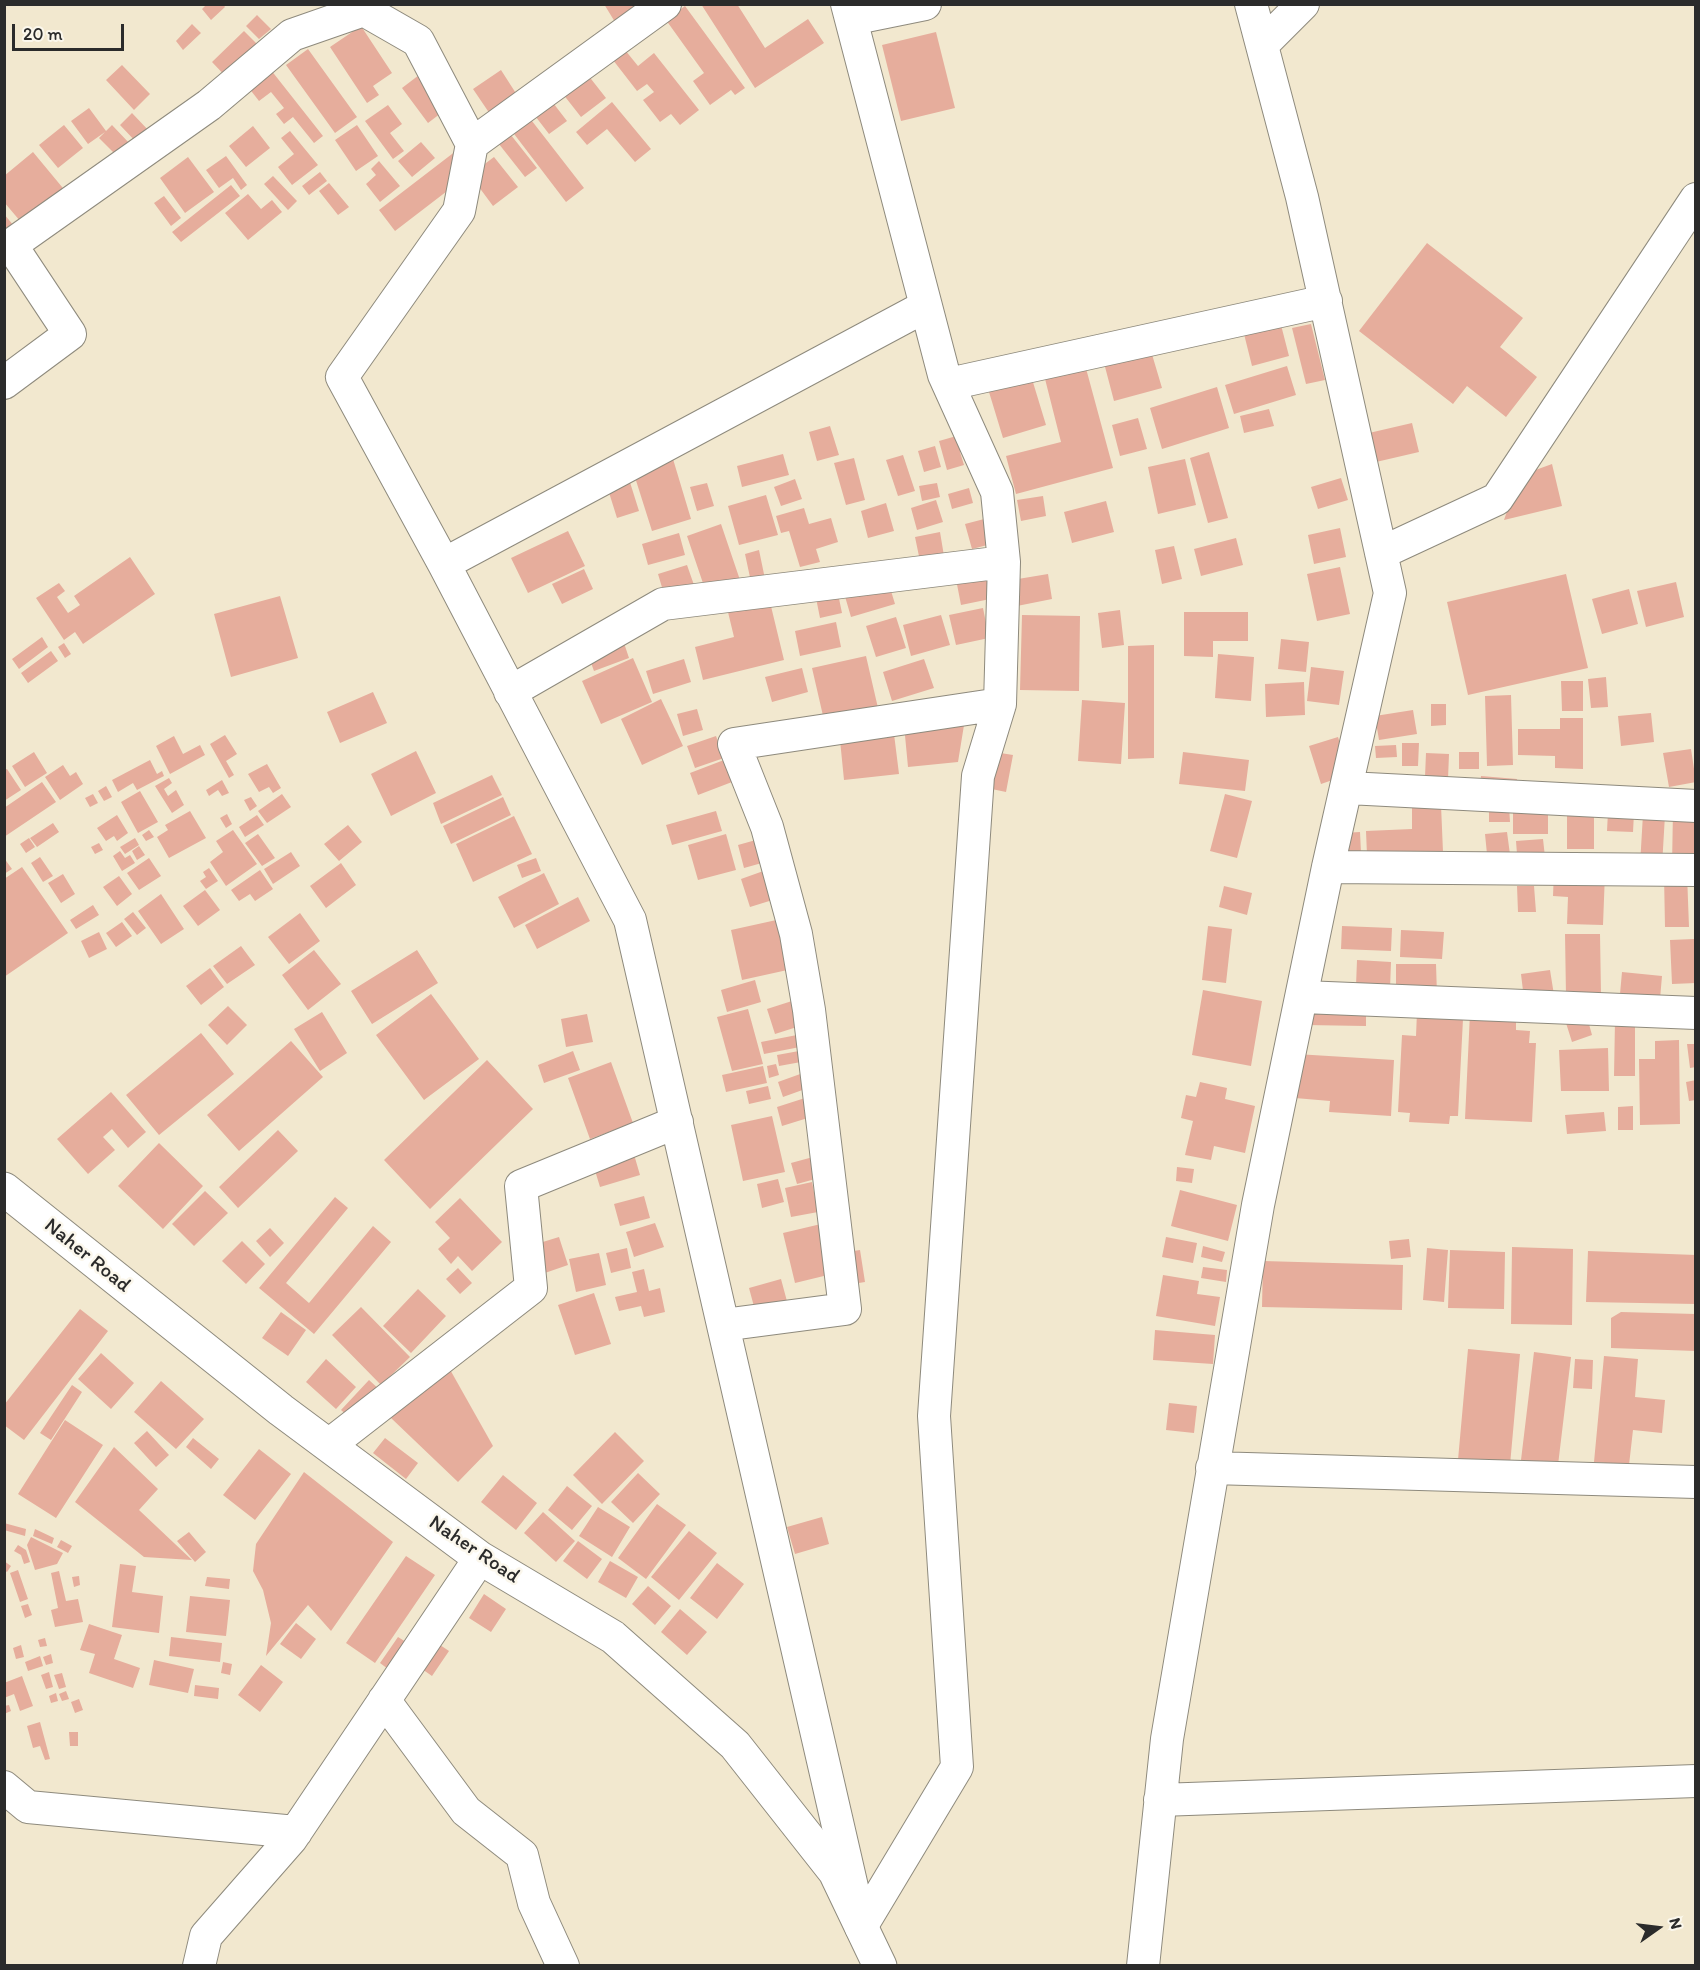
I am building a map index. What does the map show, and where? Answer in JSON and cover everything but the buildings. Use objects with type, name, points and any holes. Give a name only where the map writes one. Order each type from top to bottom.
[{"type":"main road","name":"Naher Road","points":[[4,1189],[328,1445],[480,1558],[613,1637],[735,1745],[835,1872],[880,1965]]},
{"type":"street","points":[[472,144],[665,4]]},
{"type":"street","points":[[861,1927],[957,1767],[934,1416],[978,776],[1000,704],[1004,562],[997,492],[949,384],[926,306],[849,12],[925,4]]},
{"type":"street","points":[[1143,1965],[1167,1739],[1258,1205],[1303,998],[1328,867],[1348,788],[1390,593],[1302,197],[1251,4]]},
{"type":"street","points":[[1262,45],[1303,4]]},
{"type":"street","points":[[4,383],[70,334],[11,245],[209,105],[292,35],[364,10],[418,41],[472,144],[459,211],[342,377],[444,564],[630,920],[861,1927]]},
{"type":"street","points":[[1381,553],[1497,499],[1695,199]]},
{"type":"street","points":[[949,384],[1326,301]]},
{"type":"street","points":[[444,564],[926,306]]},
{"type":"street","points":[[510,692],[663,604],[1004,562]]},
{"type":"street","points":[[723,1325],[845,1309],[809,1010],[796,934],[767,827],[734,744],[1000,704]]},
{"type":"street","points":[[1348,788],[1695,806]]},
{"type":"street","points":[[1328,867],[1695,870]]},
{"type":"street","points":[[1303,998],[1695,1013]]},
{"type":"street","points":[[328,1445],[531,1288],[521,1186],[677,1122]]},
{"type":"street","points":[[1212,1468],[1695,1482]]},
{"type":"street","points":[[199,1965],[206,1936],[296,1832],[480,1558]]},
{"type":"street","points":[[384,1700],[466,1811],[522,1855],[534,1903],[563,1965]]},
{"type":"street","points":[[1160,1800],[1695,1780]]},
{"type":"street","points":[[4,1787],[28,1807],[296,1832]]}]
